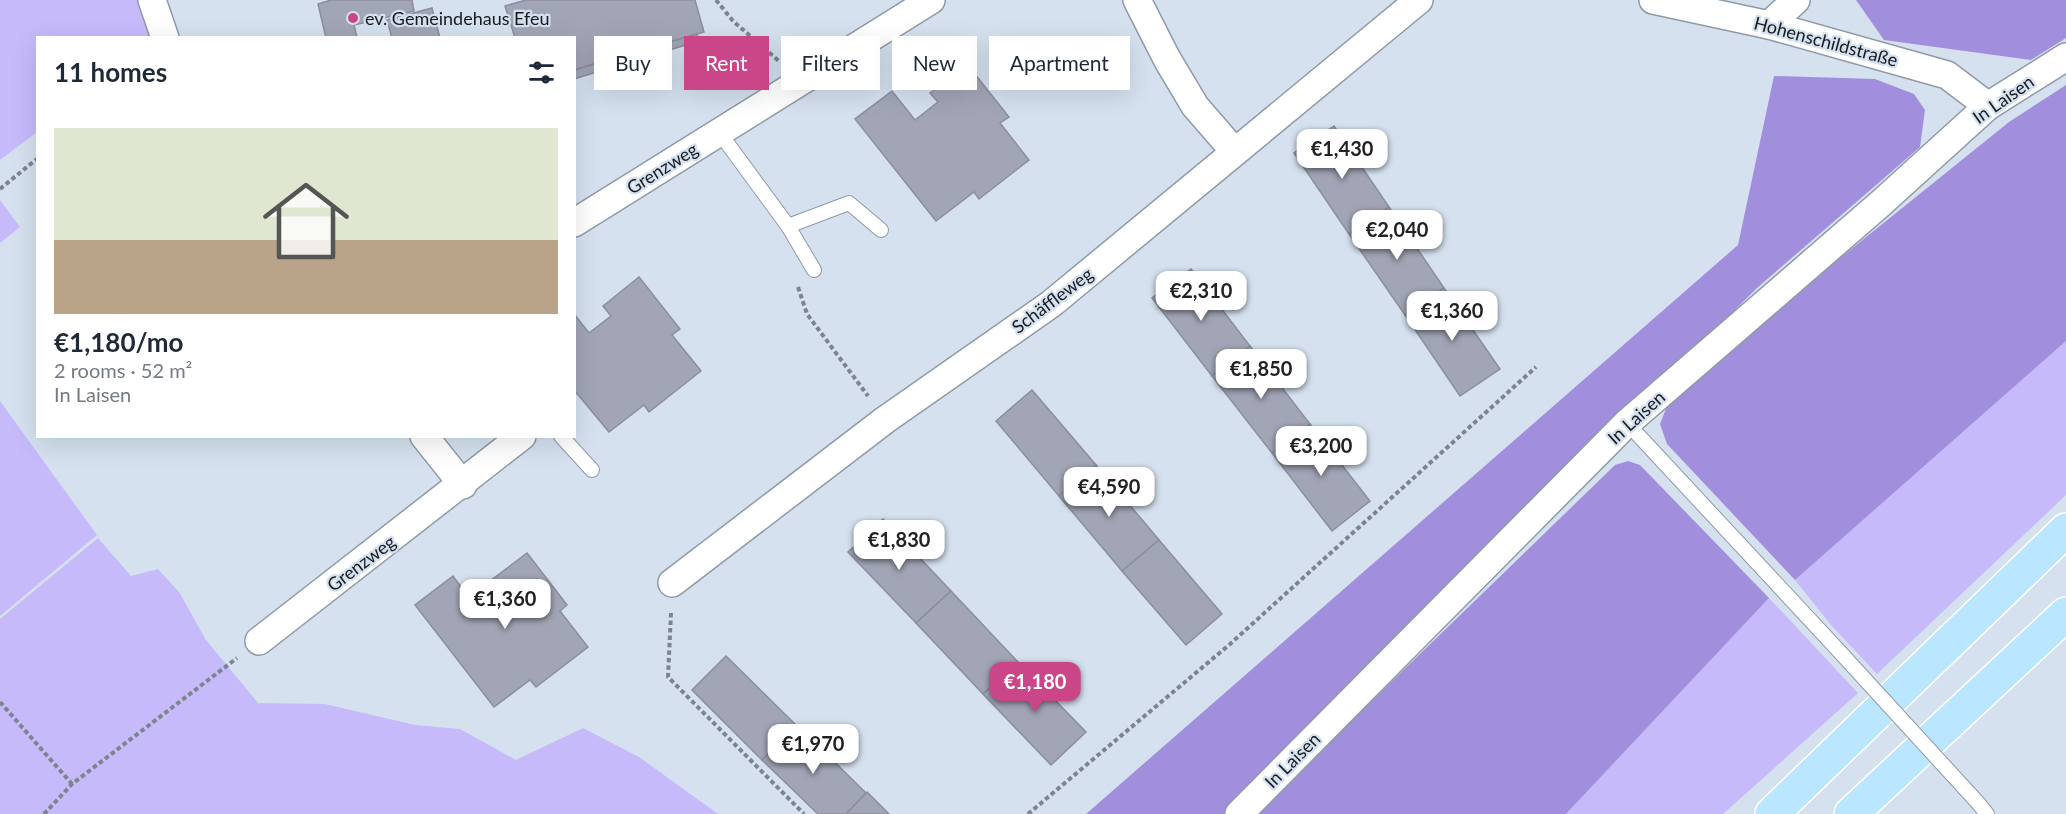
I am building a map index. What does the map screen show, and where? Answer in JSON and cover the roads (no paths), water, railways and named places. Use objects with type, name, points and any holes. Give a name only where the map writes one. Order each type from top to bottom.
[{"type":"highway","points":[[1772,814],[2066,530]]},
{"type":"highway","points":[[1851,814],[2066,614]]},
{"type":"street","points":[[152,0],[164,36]]},
{"type":"street","name":"Grenzweg","points":[[576,222],[931,0]]},
{"type":"street","points":[[1137,0],[1167,59],[1195,106],[1234,151]]},
{"type":"street","name":"Schäffleweg","points":[[672,583],[885,420],[1051,304],[1419,0]]},
{"type":"street","name":"Hohenschildstraße","points":[[1653,0],[1769,25],[1947,75],[1988,106]]},
{"type":"street","points":[[1769,25],[1796,0]]},
{"type":"street","name":"In Laisen","points":[[1239,814],[1627,423],[1880,204],[1988,106],[2066,57]]},
{"type":"street","points":[[426,438],[463,485]]},
{"type":"street","name":"Grenzweg","points":[[260,641],[463,485],[520,438]]},
{"type":"lane","points":[[719,132],[788,225],[814,270]]},
{"type":"lane","points":[[788,225],[849,203],[881,230]]},
{"type":"lane","points":[[1627,423],[1983,809]]},
{"type":"lane","points":[[563,438],[592,470]]},
{"type":"place","name":"ev. Gemeindehaus Efeu","points":[[353,18]]}]
